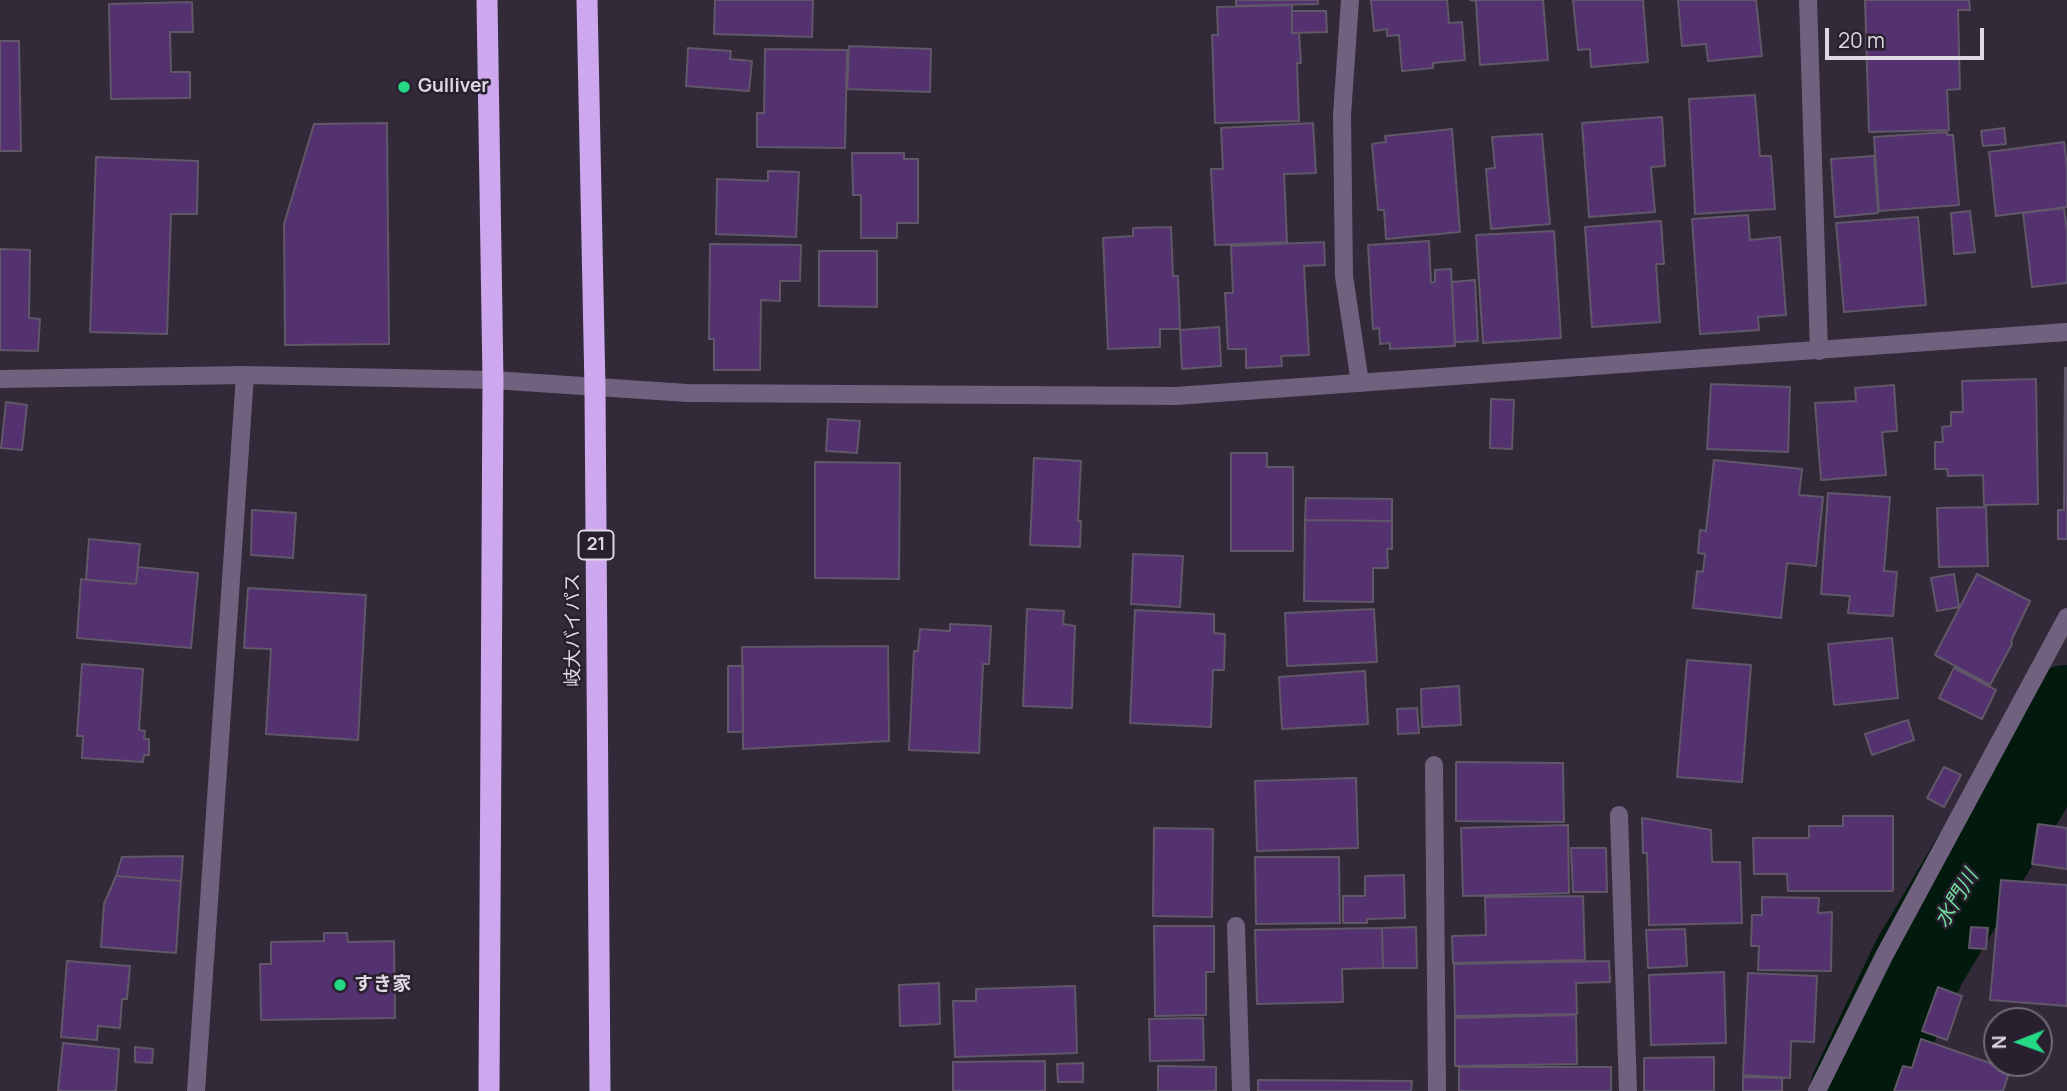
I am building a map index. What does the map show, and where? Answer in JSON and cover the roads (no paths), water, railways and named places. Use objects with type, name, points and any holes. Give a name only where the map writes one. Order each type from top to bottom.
[{"type":"highway","points":[[487,0],[494,380],[489,1091]]},
{"type":"highway","name":"岐大バイパス","points":[[587,0],[595,388],[600,1091]]},
{"type":"street","points":[[1350,0],[1342,115],[1344,276],[1360,383]]},
{"type":"street","points":[[1808,0],[1819,351]]},
{"type":"street","points":[[0,379],[245,375],[494,380],[687,393],[1176,397],[2067,332]]},
{"type":"street","points":[[196,1091],[245,375]]},
{"type":"street","points":[[1817,1091],[1884,956],[2067,617]]},
{"type":"street","points":[[1434,765],[1437,1091]]},
{"type":"street","points":[[1619,815],[1628,1091]]},
{"type":"street","points":[[1236,926],[1241,1091]]},
{"type":"waterway","name":"水門川","points":[[1858,1091],[1919,962],[2067,713]]},
{"type":"place","name":"Gulliver","points":[[404,87]]},
{"type":"place","name":"すき家","points":[[340,985]]}]
